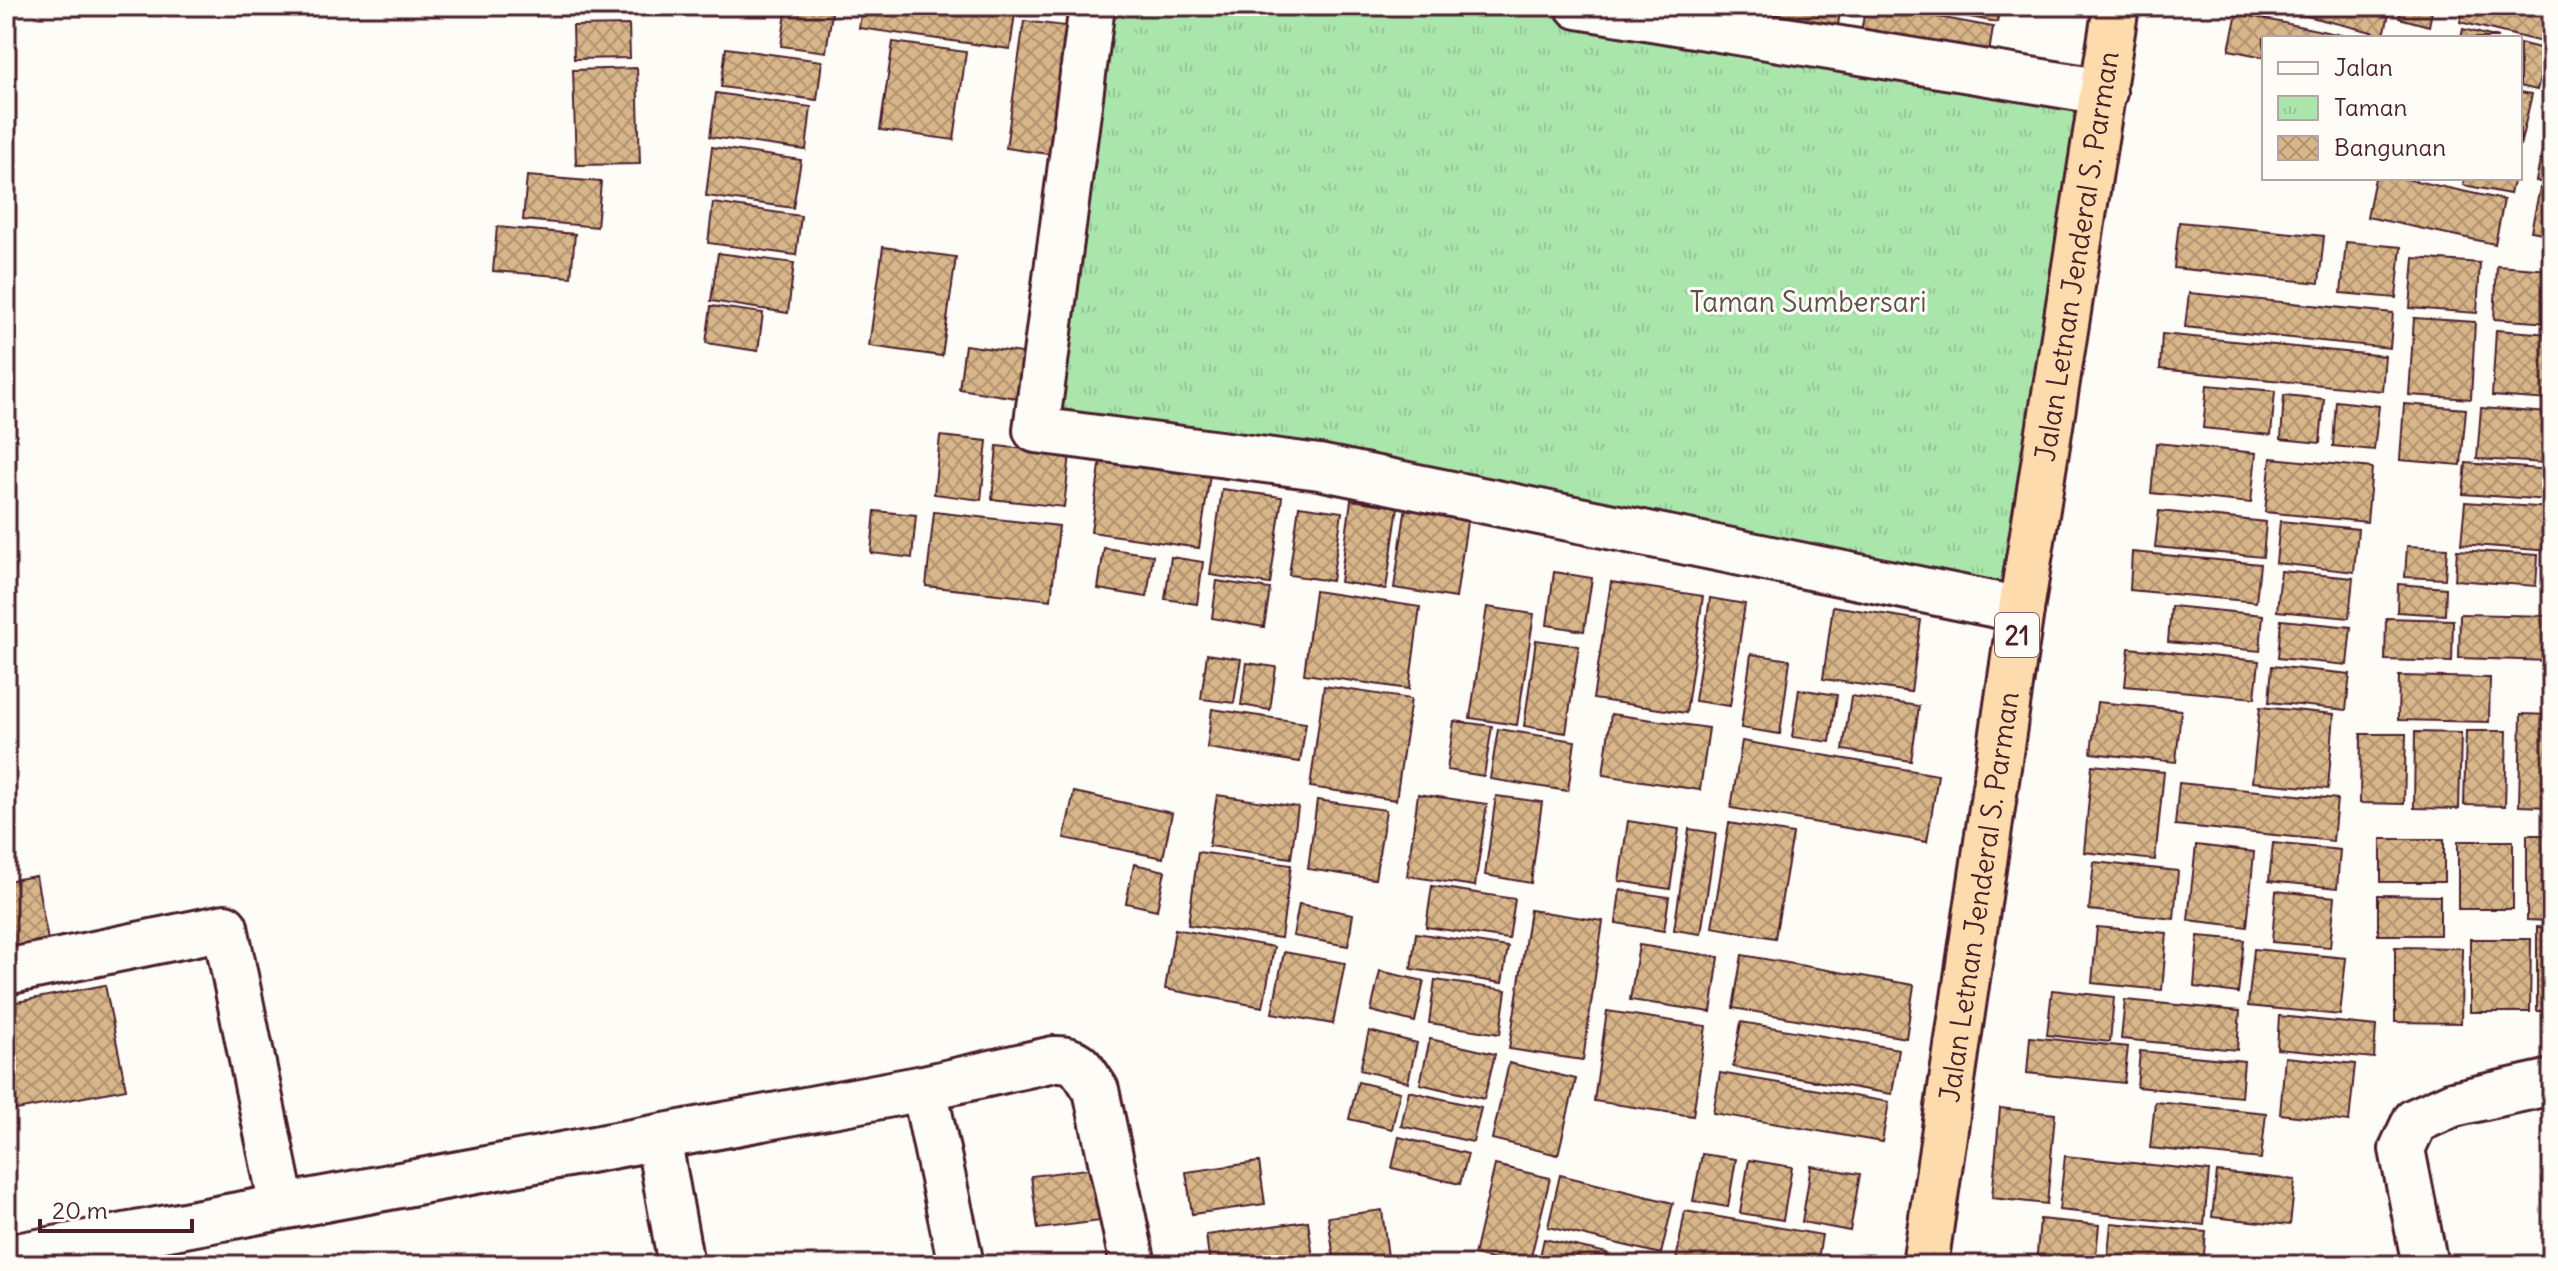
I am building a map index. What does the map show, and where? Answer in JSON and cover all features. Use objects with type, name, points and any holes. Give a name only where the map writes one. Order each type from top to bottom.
[{"type":"highway","name":"Jalan Letnan Jenderal S. Parman","points":[[1925,1265],[2021,610],[2116,6]]},
{"type":"street","points":[[1092,6],[1036,430],[1319,467],[2021,610]]},
{"type":"street","points":[[1578,6],[2104,92]]},
{"type":"street","points":[[6,972],[225,927],[282,1206]]},
{"type":"street","points":[[6,1258],[133,1250],[282,1206],[924,1088],[1070,1058],[1079,1065],[1096,1090],[1133,1265]]},
{"type":"street","points":[[2425,1265],[2402,1149],[2415,1121],[2453,1104],[2552,1082]]},
{"type":"street","points":[[924,1088],[961,1265]]},
{"type":"street","points":[[658,1137],[681,1265]]},
{"type":"green space","name":"Taman Sumbersari","points":[[1090,6],[1593,6],[2098,92],[2021,604],[1039,414]]},
{"type":"building","points":[[486,6],[572,6],[572,7],[486,9]]},
{"type":"building","points":[[583,6],[647,6],[647,11],[584,13]]},
{"type":"building","points":[[787,6],[832,12],[826,52],[781,46]]},
{"type":"building","points":[[862,6],[1016,6],[1010,49],[859,28]]},
{"type":"building","points":[[1782,6],[1841,6],[1838,25],[1781,15]]},
{"type":"building","points":[[1866,6],[1993,27],[1988,60],[1860,36]]},
{"type":"building","points":[[1911,6],[2000,6],[1997,22]]},
{"type":"building","points":[[2266,6],[2391,6],[2384,35]]},
{"type":"building","points":[[2402,6],[2433,6],[2429,26],[2399,18]]},
{"type":"building","points":[[2464,6],[2552,6],[2546,43],[2460,22]]},
{"type":"building","points":[[2237,13],[2346,36],[2262,36],[2262,57],[2229,50]]},
{"type":"building","points":[[1024,21],[1073,27],[1056,155],[1006,148]]},
{"type":"building","points":[[629,25],[630,58],[574,59],[573,26]]},
{"type":"building","points":[[2463,29],[2490,36],[2461,36]]},
{"type":"building","points":[[893,42],[966,52],[954,140],[880,130]]},
{"type":"building","points":[[2522,44],[2547,50],[2537,90],[2522,86]]},
{"type":"building","points":[[726,48],[822,61],[817,100],[721,87]]},
{"type":"building","points":[[637,68],[640,164],[576,165],[573,70]]},
{"type":"building","points":[[2522,92],[2532,94],[2522,137]]},
{"type":"building","points":[[716,93],[811,107],[806,150],[710,137]]},
{"type":"building","points":[[2552,102],[2552,185],[2536,181]]},
{"type":"building","points":[[712,147],[801,160],[793,208],[706,196]]},
{"type":"building","points":[[527,176],[601,182],[597,227],[523,220]]},
{"type":"building","points":[[2375,180],[2411,180],[2504,200],[2495,244],[2367,217]]},
{"type":"building","points":[[2464,180],[2514,180],[2510,194],[2463,185]]},
{"type":"building","points":[[2540,188],[2552,191],[2552,235],[2531,231]]},
{"type":"building","points":[[713,203],[801,216],[796,255],[708,243]]},
{"type":"building","points":[[2179,222],[2324,236],[2319,283],[2174,268]]},
{"type":"building","points":[[497,227],[575,234],[571,277],[493,271]]},
{"type":"building","points":[[2346,242],[2401,247],[2396,298],[2341,293]]},
{"type":"building","points":[[883,247],[956,257],[942,356],[869,346]]},
{"type":"building","points":[[718,253],[794,263],[788,313],[711,301]]},
{"type":"building","points":[[2414,258],[2480,263],[2477,313],[2410,308]]},
{"type":"building","points":[[2497,266],[2552,270],[2552,323],[2494,319]]},
{"type":"building","points":[[2189,293],[2393,313],[2390,348],[2185,327]]},
{"type":"building","points":[[711,306],[763,313],[758,351],[706,343]]},
{"type":"building","points":[[2414,318],[2475,322],[2471,399],[2409,395]]},
{"type":"building","points":[[2496,330],[2552,334],[2552,400],[2492,396]]},
{"type":"building","points":[[2162,334],[2385,356],[2382,391],[2160,369]]},
{"type":"building","points":[[965,345],[1029,354],[1023,399],[959,389]]},
{"type":"building","points":[[2207,385],[2275,391],[2271,435],[2203,428]]},
{"type":"building","points":[[2284,395],[2324,399],[2320,443],[2281,439]]},
{"type":"building","points":[[2336,401],[2379,406],[2374,450],[2333,446]]},
{"type":"building","points":[[2404,404],[2466,409],[2461,465],[2400,460]]},
{"type":"building","points":[[2481,408],[2549,413],[2546,463],[2477,459]]},
{"type":"building","points":[[940,436],[987,441],[981,500],[934,494]]},
{"type":"building","points":[[2156,443],[2256,453],[2251,503],[2151,493]]},
{"type":"building","points":[[997,446],[1070,454],[1064,507],[992,499]]},
{"type":"building","points":[[1101,458],[1210,474],[1199,548],[1091,532]]},
{"type":"building","points":[[2271,458],[2372,468],[2367,522],[2265,512]]},
{"type":"building","points":[[2466,463],[2552,470],[2552,500],[2463,494]]},
{"type":"building","points":[[1222,489],[1282,497],[1270,584],[1210,575]]},
{"type":"building","points":[[1407,499],[1469,508],[1456,598],[1394,588]]},
{"type":"building","points":[[1351,500],[1398,507],[1386,589],[1340,582]]},
{"type":"building","points":[[2465,502],[2552,508],[2552,551],[2461,544]]},
{"type":"building","points":[[1299,506],[1342,512],[1332,581],[1289,575]]},
{"type":"building","points":[[875,511],[916,515],[912,558],[871,553]]},
{"type":"building","points":[[2159,511],[2266,522],[2263,557],[2155,547]]},
{"type":"building","points":[[934,512],[1059,526],[1051,600],[926,586]]},
{"type":"building","points":[[2280,521],[2358,529],[2354,572],[2276,563]]},
{"type":"building","points":[[2407,546],[2447,548],[2445,579],[2405,577]]},
{"type":"building","points":[[1104,548],[1153,555],[1147,597],[1098,589]]},
{"type":"building","points":[[2457,550],[2538,555],[2536,586],[2455,580]]},
{"type":"building","points":[[2132,552],[2260,564],[2256,602],[2130,590]]},
{"type":"building","points":[[1171,557],[1203,562],[1197,604],[1165,599]]},
{"type":"building","points":[[2281,571],[2353,578],[2349,618],[2277,611]]},
{"type":"building","points":[[1554,572],[1592,578],[1584,631],[1547,625]]},
{"type":"building","points":[[1217,581],[1270,589],[1264,627],[1212,618]]},
{"type":"building","points":[[1611,582],[1703,596],[1686,713],[1593,699]]},
{"type":"building","points":[[2398,584],[2446,588],[2445,615],[2397,612]]},
{"type":"building","points":[[1315,591],[1420,607],[1409,689],[1304,674]]},
{"type":"building","points":[[1710,598],[1745,604],[1730,706],[1695,701]]},
{"type":"building","points":[[1833,606],[1921,620],[1911,692],[1823,679]]},
{"type":"building","points":[[2171,606],[2263,615],[2260,651],[2168,642]]},
{"type":"building","points":[[1487,607],[1534,614],[1517,725],[1470,718]]},
{"type":"building","points":[[2460,614],[2552,616],[2552,661],[2459,658]]},
{"type":"building","points":[[2386,618],[2453,620],[2452,662],[2385,660]]},
{"type":"building","points":[[2281,620],[2351,627],[2347,665],[2278,658]]},
{"type":"building","points":[[1536,640],[1579,646],[1566,733],[1524,726]]},
{"type":"building","points":[[2129,648],[2259,661],[2255,698],[2125,686]]},
{"type":"building","points":[[1207,654],[1241,659],[1234,703],[1201,699]]},
{"type":"building","points":[[1751,654],[1790,660],[1780,734],[1741,728]]},
{"type":"building","points":[[1247,663],[1276,667],[1270,710],[1241,705]]},
{"type":"building","points":[[2272,666],[2350,674],[2346,710],[2269,702]]},
{"type":"building","points":[[2399,676],[2490,678],[2489,722],[2398,720]]},
{"type":"building","points":[[1324,686],[1411,699],[1396,800],[1310,787]]},
{"type":"building","points":[[1799,689],[1837,695],[1830,742],[1792,737]]},
{"type":"building","points":[[1851,696],[1919,706],[1911,761],[1843,750]]},
{"type":"building","points":[[2097,702],[2181,710],[2176,762],[2091,753]]},
{"type":"building","points":[[2260,707],[2334,714],[2328,789],[2252,782]]},
{"type":"building","points":[[1212,709],[1306,723],[1300,762],[1207,748]]},
{"type":"building","points":[[1611,714],[1709,728],[1700,790],[1603,775]]},
{"type":"building","points":[[2521,714],[2552,715],[2552,807],[2519,806]]},
{"type":"building","points":[[1454,721],[1492,726],[1484,776],[1447,770]]},
{"type":"building","points":[[1498,729],[1575,741],[1568,791],[1490,779]]},
{"type":"building","points":[[2466,731],[2507,731],[2505,806],[2464,805]]},
{"type":"building","points":[[2415,732],[2461,733],[2459,809],[2414,808]]},
{"type":"building","points":[[2361,734],[2406,734],[2404,804],[2360,803]]},
{"type":"building","points":[[1742,741],[1938,775],[1927,842],[1731,808]]},
{"type":"building","points":[[2092,765],[2164,772],[2155,860],[2084,852]]},
{"type":"building","points":[[2179,783],[2337,799],[2333,841],[2175,825]]},
{"type":"building","points":[[1074,792],[1172,813],[1163,858],[1064,838]]},
{"type":"building","points":[[1418,794],[1487,804],[1475,886],[1407,876]]},
{"type":"building","points":[[1217,795],[1298,807],[1291,858],[1209,846]]},
{"type":"building","points":[[1496,796],[1542,802],[1531,883],[1485,875]]},
{"type":"building","points":[[1317,800],[1386,810],[1375,879],[1308,869]]},
{"type":"building","points":[[1628,821],[1679,829],[1670,889],[1619,881]]},
{"type":"building","points":[[1729,823],[1793,834],[1775,938],[1712,927]]},
{"type":"building","points":[[1689,829],[1716,833],[1701,934],[1674,930]]},
{"type":"building","points":[[2527,835],[2552,835],[2552,921],[2527,920]]},
{"type":"building","points":[[2381,839],[2444,839],[2444,882],[2381,882]]},
{"type":"building","points":[[2458,841],[2513,841],[2513,909],[2458,909]]},
{"type":"building","points":[[2273,843],[2340,850],[2337,888],[2269,881]]},
{"type":"building","points":[[2196,845],[2254,852],[2247,927],[2188,920]]},
{"type":"building","points":[[1198,852],[1291,865],[1281,938],[1188,925]]},
{"type":"building","points":[[2094,862],[2178,871],[2174,919],[2089,910]]},
{"type":"building","points":[[1134,864],[1165,871],[1157,910],[1126,903]]},
{"type":"building","points":[[36,876],[52,962],[6,971],[6,881]]},
{"type":"building","points":[[1432,886],[1515,899],[1509,939],[1426,927]]},
{"type":"building","points":[[1620,890],[1669,897],[1664,931],[1616,923]]},
{"type":"building","points":[[2276,891],[2335,897],[2330,947],[2272,942]]},
{"type":"building","points":[[2378,895],[2440,896],[2440,935],[2378,935]]},
{"type":"building","points":[[1299,904],[1353,914],[1348,946],[1293,936]]},
{"type":"building","points":[[1530,910],[1603,921],[1583,1060],[1509,1049]]},
{"type":"building","points":[[2097,927],[2167,933],[2162,990],[2092,983]]},
{"type":"building","points":[[2537,927],[2552,928],[2552,1011],[2537,1011]]},
{"type":"building","points":[[1175,929],[1274,947],[1263,1007],[1165,989]]},
{"type":"building","points":[[1416,933],[1508,947],[1502,983],[1411,969]]},
{"type":"building","points":[[2198,936],[2244,940],[2238,993],[2194,987]]},
{"type":"building","points":[[2470,939],[2531,939],[2530,1012],[2470,1012]]},
{"type":"building","points":[[1639,945],[1719,957],[1711,1012],[1630,1000]]},
{"type":"building","points":[[2395,947],[2462,948],[2461,1023],[2395,1022]]},
{"type":"building","points":[[2254,949],[2346,958],[2340,1015],[2248,1006]]},
{"type":"building","points":[[1284,952],[1345,963],[1333,1024],[1272,1013]]},
{"type":"building","points":[[1742,955],[1914,985],[1906,1038],[1733,1008]]},
{"type":"building","points":[[1380,971],[1424,981],[1415,1022],[1371,1011]]},
{"type":"building","points":[[1435,980],[1506,990],[1500,1034],[1429,1023]]},
{"type":"building","points":[[105,985],[126,1089],[6,1112],[6,1004]]},
{"type":"building","points":[[2052,990],[2114,997],[2110,1042],[2047,1035]]},
{"type":"building","points":[[2125,1000],[2240,1011],[2237,1050],[2121,1039]]},
{"type":"building","points":[[1607,1011],[1706,1026],[1693,1116],[1594,1101]]},
{"type":"building","points":[[2279,1016],[2376,1026],[2374,1058],[2277,1049]]},
{"type":"building","points":[[1741,1022],[1899,1049],[1892,1094],[1733,1067]]},
{"type":"building","points":[[1369,1031],[1417,1043],[1408,1082],[1360,1070]]},
{"type":"building","points":[[2030,1037],[2128,1047],[2124,1083],[2027,1073]]},
{"type":"building","points":[[1430,1039],[1495,1054],[1484,1099],[1420,1084]]},
{"type":"building","points":[[2140,1051],[2244,1061],[2241,1097],[2137,1087]]},
{"type":"building","points":[[2285,1057],[2355,1064],[2349,1122],[2280,1114]]},
{"type":"building","points":[[1509,1063],[1576,1079],[1558,1155],[1492,1139]]},
{"type":"building","points":[[1720,1073],[1889,1102],[1882,1142],[1713,1113]]},
{"type":"building","points":[[1358,1082],[1400,1092],[1392,1129],[1349,1119]]},
{"type":"building","points":[[1409,1091],[1481,1108],[1473,1142],[1401,1126]]},
{"type":"building","points":[[2155,1102],[2266,1113],[2261,1159],[2150,1148]]},
{"type":"building","points":[[2000,1108],[2055,1114],[2047,1204],[1992,1198]]},
{"type":"building","points":[[1399,1137],[1468,1154],[1460,1184],[1392,1168]]},
{"type":"building","points":[[1702,1154],[1736,1159],[1728,1207],[1693,1201]]},
{"type":"building","points":[[2065,1156],[2209,1171],[2204,1225],[2059,1210]]},
{"type":"building","points":[[1749,1160],[1792,1167],[1783,1220],[1740,1213]]},
{"type":"building","points":[[1259,1162],[1265,1204],[1192,1214],[1186,1172]]},
{"type":"building","points":[[1495,1165],[1550,1178],[1529,1265],[1515,1265],[1474,1255]]},
{"type":"building","points":[[1110,1166],[1117,1219],[1038,1229],[1031,1176]]},
{"type":"building","points":[[1811,1166],[1860,1174],[1850,1231],[1802,1222]]},
{"type":"building","points":[[2217,1172],[2295,1180],[2290,1225],[2212,1217]]},
{"type":"building","points":[[1560,1175],[1673,1203],[1661,1254],[1548,1227]]},
{"type":"building","points":[[1382,1210],[1389,1265],[1335,1265],[1328,1217]]},
{"type":"building","points":[[1685,1211],[1822,1235],[1817,1265],[1702,1265],[1676,1261]]},
{"type":"building","points":[[2040,1219],[2099,1225],[2095,1265],[2036,1265]]},
{"type":"building","points":[[1308,1221],[1314,1265],[1210,1265],[1206,1235]]},
{"type":"building","points":[[2111,1223],[2206,1232],[2203,1265],[2107,1265]]},
{"type":"building","points":[[1544,1239],[1607,1253],[1604,1265],[1538,1265]]}]
